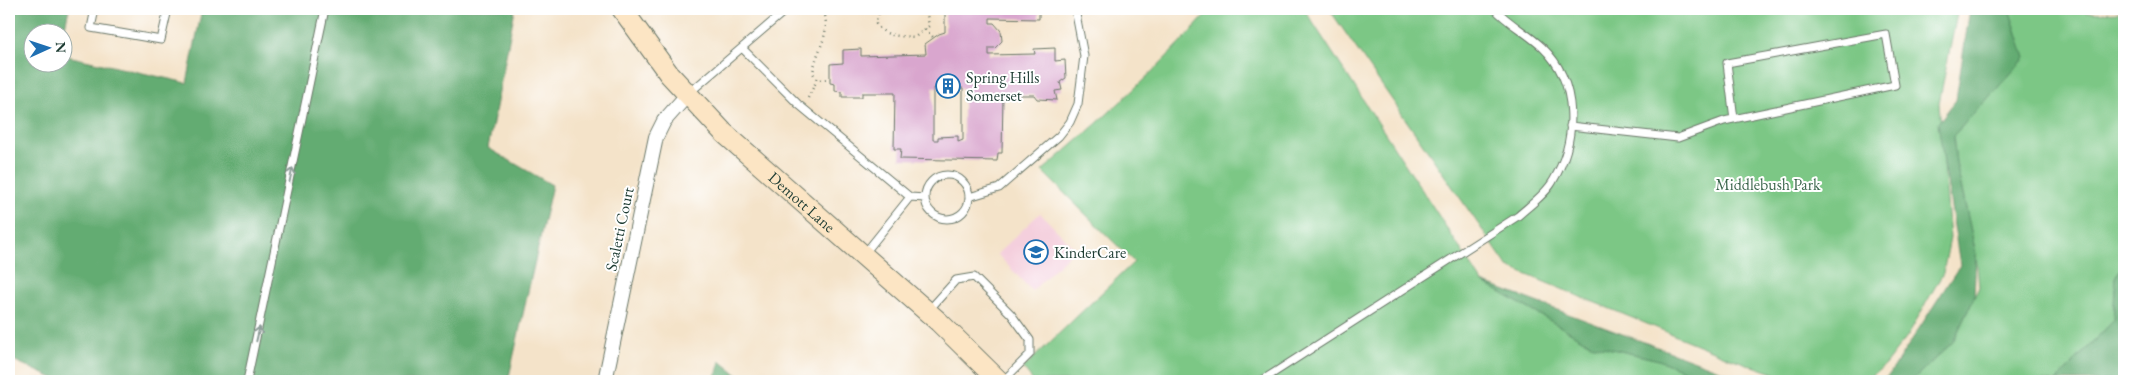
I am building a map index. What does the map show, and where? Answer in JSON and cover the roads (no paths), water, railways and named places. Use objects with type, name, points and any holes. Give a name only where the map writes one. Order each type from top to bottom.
[{"type":"street","name":"Demott Lane","points":[[622,9],[669,74],[724,133],[927,312],[1001,381]]},
{"type":"street","name":"Scaletti Court","points":[[605,381],[656,137],[664,121],[688,94]]},
{"type":"lane","points":[[95,9],[91,28],[162,40],[168,9]]},
{"type":"lane","points":[[247,381],[325,9]]},
{"type":"lane","points":[[688,94],[787,9]]},
{"type":"lane","points":[[969,198],[999,188],[1059,136],[1070,122],[1078,104],[1084,56],[1075,9]]},
{"type":"lane","points":[[1261,381],[1518,216],[1553,183],[1568,150],[1572,109],[1561,72],[1543,48],[1494,9]]},
{"type":"lane","points":[[1570,126],[1678,138],[1734,118],[1895,85],[1886,34],[1727,63],[1734,118]]},
{"type":"lane","points":[[742,48],[805,109],[910,197],[925,198]]},
{"type":"lane","points":[[945,175],[952,176],[964,183],[969,198],[964,212],[944,220],[931,213],[925,198],[928,186],[932,181],[945,175]]},
{"type":"lane","points":[[862,256],[910,197]]},
{"type":"lane","points":[[927,312],[956,280],[974,278],[1011,314],[1030,340],[1030,354],[1001,381]]},
{"type":"place","name":"Spring Hills Somerset","points":[[948,86]]},
{"type":"place","name":"KinderCare","points":[[1036,252]]},
{"type":"park label","name":"Middlebush Park","points":[[1768,184]]}]
